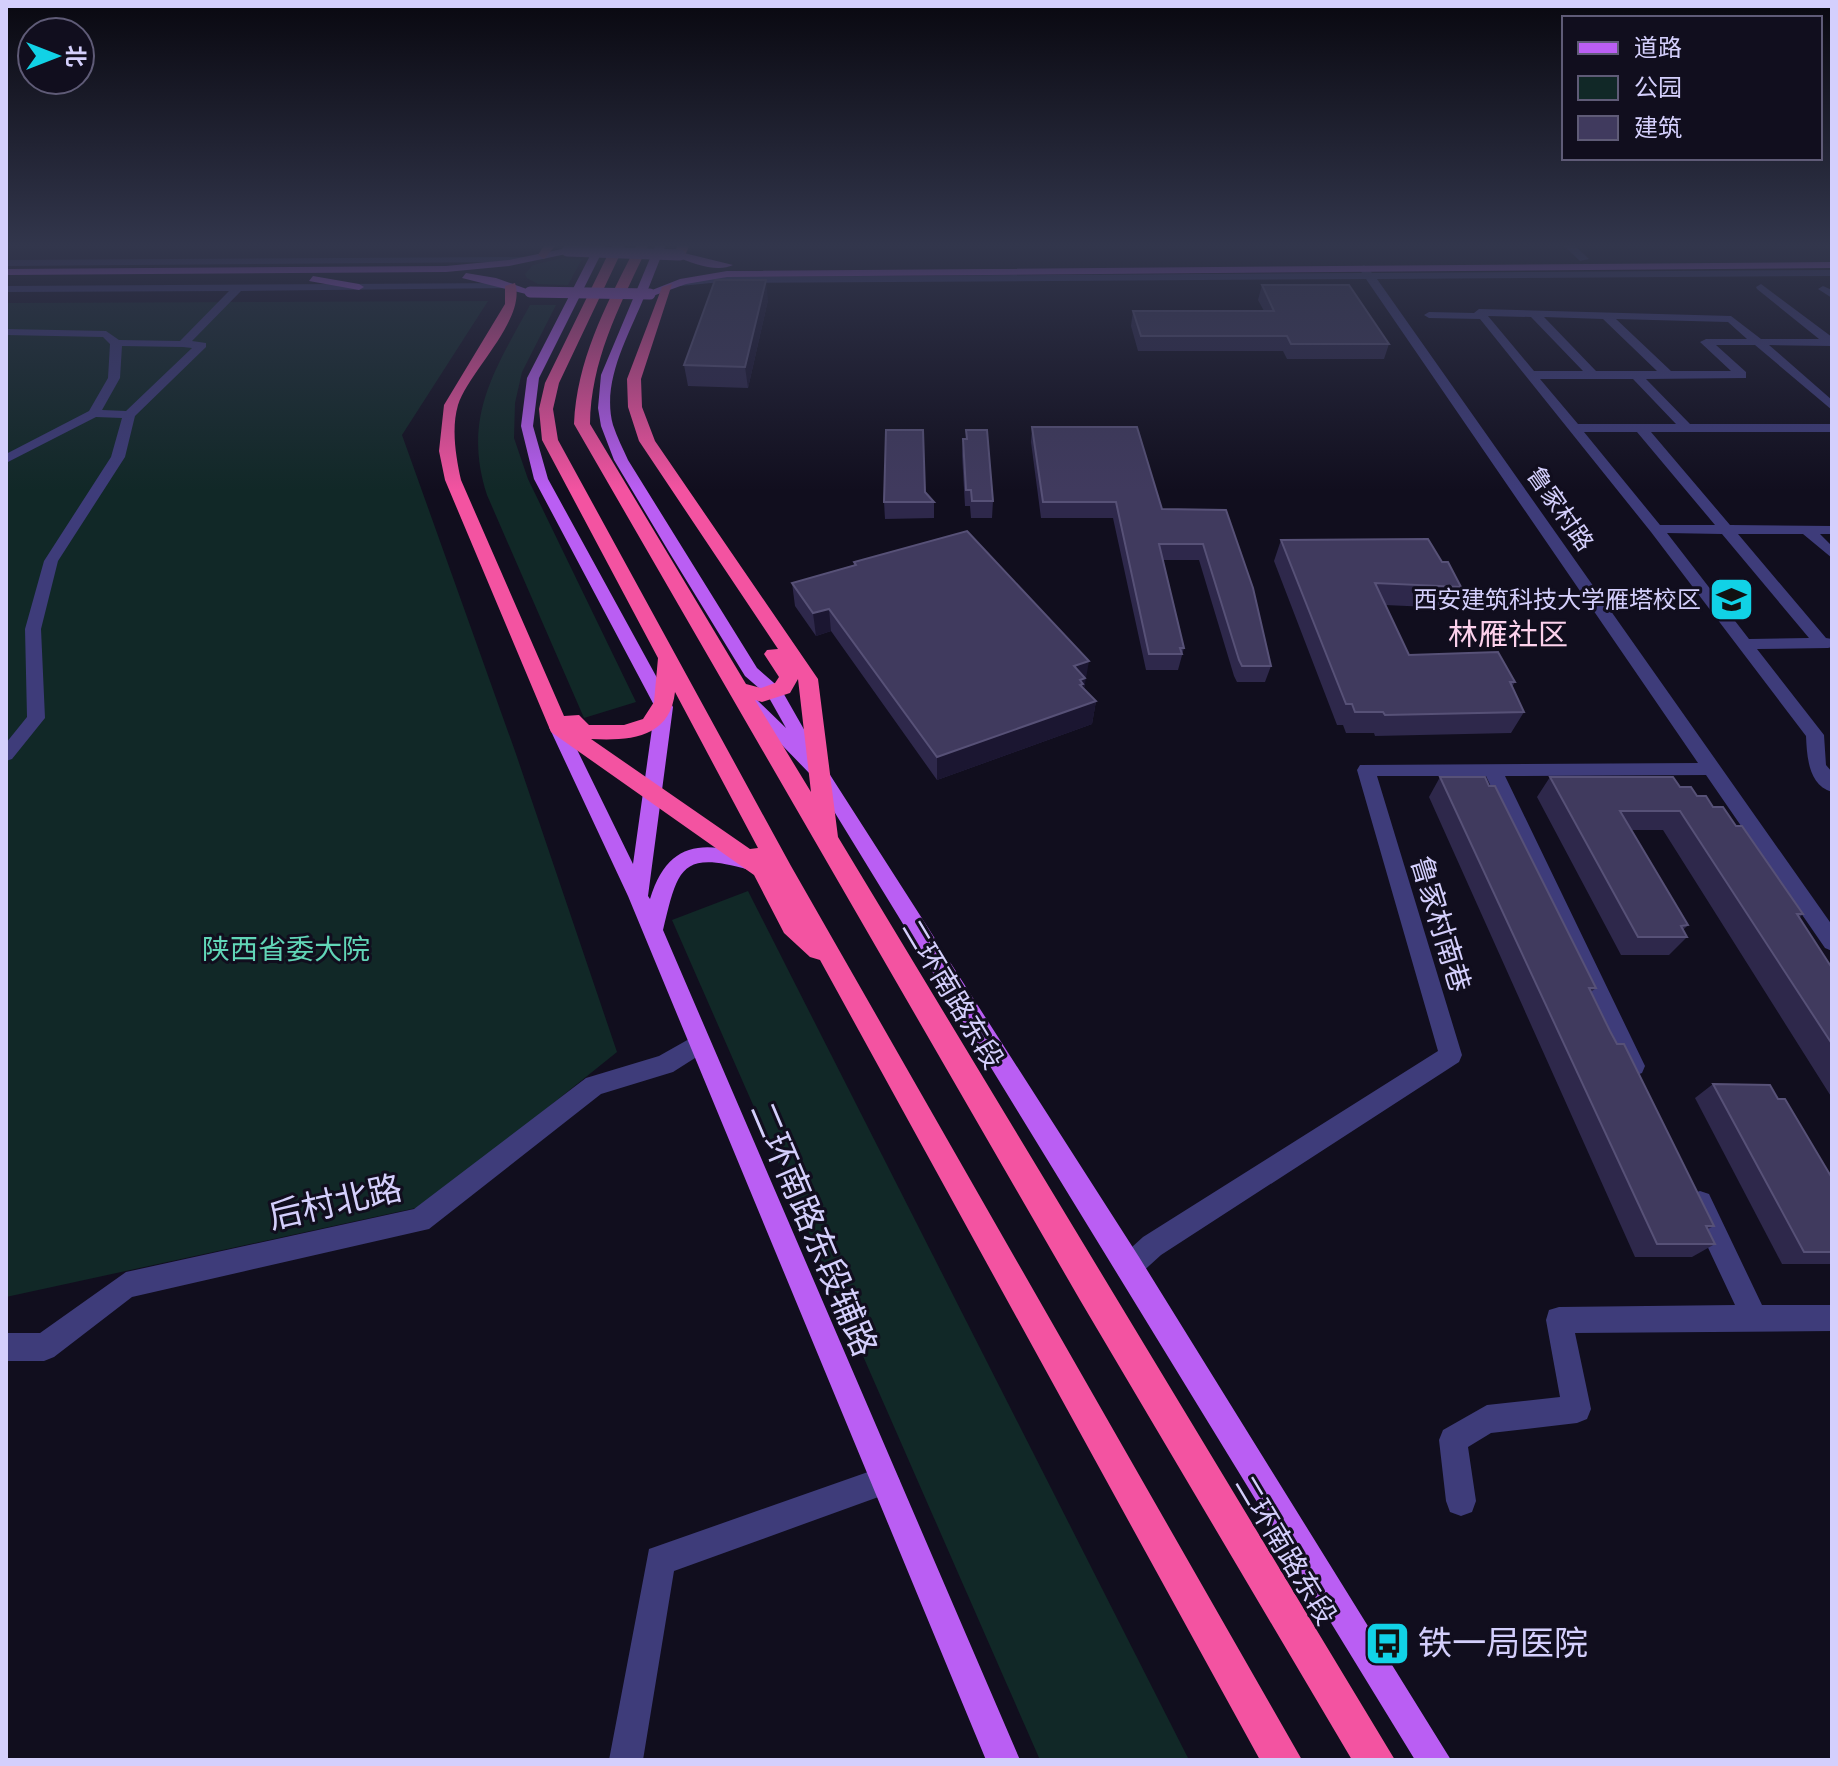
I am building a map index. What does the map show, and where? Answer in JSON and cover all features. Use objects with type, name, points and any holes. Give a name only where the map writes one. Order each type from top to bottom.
[{"type":"highway","points":[[498,326],[451,405],[447,451],[453,480],[558,727],[759,867]]},
{"type":"highway","points":[[510,326],[473,390],[464,428],[468,478],[573,723],[584,732],[625,735],[645,729],[664,707],[666,670]]},
{"type":"highway","points":[[579,326],[552,383],[546,409],[550,440],[666,670],[834,962],[1282,1760]]},
{"type":"highway","name":"二环南路东段","points":[[606,326],[586,371],[581,397],[582,424],[828,846],[1375,1760]]},
{"type":"highway","points":[[644,326],[623,382],[626,423],[638,453],[789,677],[783,688],[775,693],[749,694],[735,688]]},
{"type":"highway","points":[[655,326],[634,379],[635,407],[647,441],[808,679],[828,846]]},
{"type":"highway","points":[[666,670],[674,704],[759,867],[793,926],[834,962]]},
{"type":"main road","points":[[559,326],[533,378],[527,426],[541,479],[664,707],[638,896]]},
{"type":"main road","points":[[627,326],[607,375],[604,408],[607,426],[626,469],[751,672],[775,693],[819,772],[1130,1266],[1434,1760]]},
{"type":"main road","points":[[735,688],[819,772]]},
{"type":"main road","name":"二环南路东段辅路","points":[[558,727],[638,896],[1003,1760]]},
{"type":"main road","points":[[652,931],[658,898],[674,865],[682,858],[705,852],[759,867]]},
{"type":"street","points":[[183,344],[200,326]]},
{"type":"street","name":"鲁家村路","points":[[1404,326],[1832,942]]},
{"type":"street","points":[[1492,326],[1656,529],[1744,644],[1824,735],[1817,766],[1832,785]]},
{"type":"street","points":[[1547,326],[1593,375]]},
{"type":"street","points":[[1617,326],[1668,375]]},
{"type":"street","points":[[1740,326],[1832,406]]},
{"type":"street","points":[[1812,326],[1832,342]]},
{"type":"street","points":[[6,332],[106,334],[116,343],[202,345],[129,415],[118,457],[51,561],[33,629],[36,718],[6,755]]},
{"type":"street","points":[[1532,375],[1742,375],[1706,342],[1832,342]]},
{"type":"street","points":[[94,413],[114,378],[116,343]]},
{"type":"street","points":[[1636,375],[1687,428]]},
{"type":"street","points":[[6,459],[94,413],[129,415]]},
{"type":"street","points":[[1574,428],[1832,428]]},
{"type":"street","points":[[1641,428],[1724,529],[1827,643]]},
{"type":"street","points":[[1656,529],[1832,530]]},
{"type":"street","points":[[1807,530],[1832,554]]},
{"type":"street","points":[[1744,644],[1827,643]]},
{"type":"street","points":[[1492,769],[1647,1093]]},
{"type":"street","name":"鲁家村南巷","points":[[1130,1266],[1152,1246],[1451,1055],[1366,770],[1710,769]]},
{"type":"street","name":"后村北路","points":[[6,1347],[44,1347],[126,1285],[420,1220],[594,1085],[665,1065],[698,1044]]},
{"type":"street","points":[[1688,1178],[1755,1319]]},
{"type":"street","points":[[1461,1501],[1453,1440],[1487,1419],[1577,1409],[1559,1320],[1832,1318]]},
{"type":"street","points":[[626,1760],[660,1560],[885,1481]]},
{"type":"green space","name":"陕西省委大院","points":[[6,326],[472,326],[402,435],[516,754],[617,1052],[425,1206],[6,1297]]},
{"type":"green space","points":[[519,326],[545,326],[522,372],[515,403],[514,438],[528,479],[636,702],[584,718],[487,495],[480,467],[480,418],[494,374]]},
{"type":"green space","points":[[748,891],[1189,1760],[1040,1760],[672,920]]},
{"type":"building","points":[[698,326],[755,326],[745,367],[684,365]]},
{"type":"building","points":[[1138,326],[1377,326],[1389,344],[1291,344],[1287,336],[1141,336]]},
{"type":"building","points":[[1032,427],[1137,427],[1162,509],[1226,510],[1253,588],[1271,666],[1242,666],[1203,544],[1159,544],[1184,648],[1180,648],[1182,654],[1149,654],[1116,502],[1043,502]]},
{"type":"building","points":[[886,430],[923,430],[925,492],[934,502],[884,502]]},
{"type":"building","points":[[966,430],[987,430],[993,501],[972,501],[971,490],[966,490],[963,439],[967,439]]},
{"type":"building","points":[[967,531],[1089,661],[1074,666],[1085,678],[1080,680],[1083,684],[1080,685],[1096,701],[937,757],[829,609],[813,613],[792,583],[856,565],[854,562]]},
{"type":"building","points":[[1428,539],[1442,562],[1448,562],[1461,587],[1375,583],[1409,655],[1498,652],[1515,682],[1510,682],[1524,712],[1385,715],[1383,712],[1355,712],[1352,704],[1346,704],[1281,540]]},
{"type":"building","points":[[1440,777],[1485,777],[1489,786],[1495,786],[1596,988],[1589,988],[1610,1031],[1617,1044],[1624,1044],[1714,1226],[1706,1226],[1715,1244],[1657,1244]]},
{"type":"building","points":[[1550,777],[1673,777],[1680,787],[1691,787],[1697,796],[1706,796],[1713,807],[1723,807],[1736,826],[1742,826],[1803,914],[1797,914],[1832,968],[1832,1044],[1680,811],[1620,811],[1688,925],[1681,926],[1687,937],[1638,937]]},
{"type":"building","points":[[1713,1084],[1770,1085],[1778,1099],[1785,1099],[1832,1178],[1832,1252],[1804,1252]]},
{"type":"place","name":"西安建筑科技大学雁塔校区","points":[[1732,600]]},
{"type":"place","name":"铁一局医院","points":[[1387,1643]]},
{"type":"district","name":"林雁社区","points":[[1508,635]]}]
